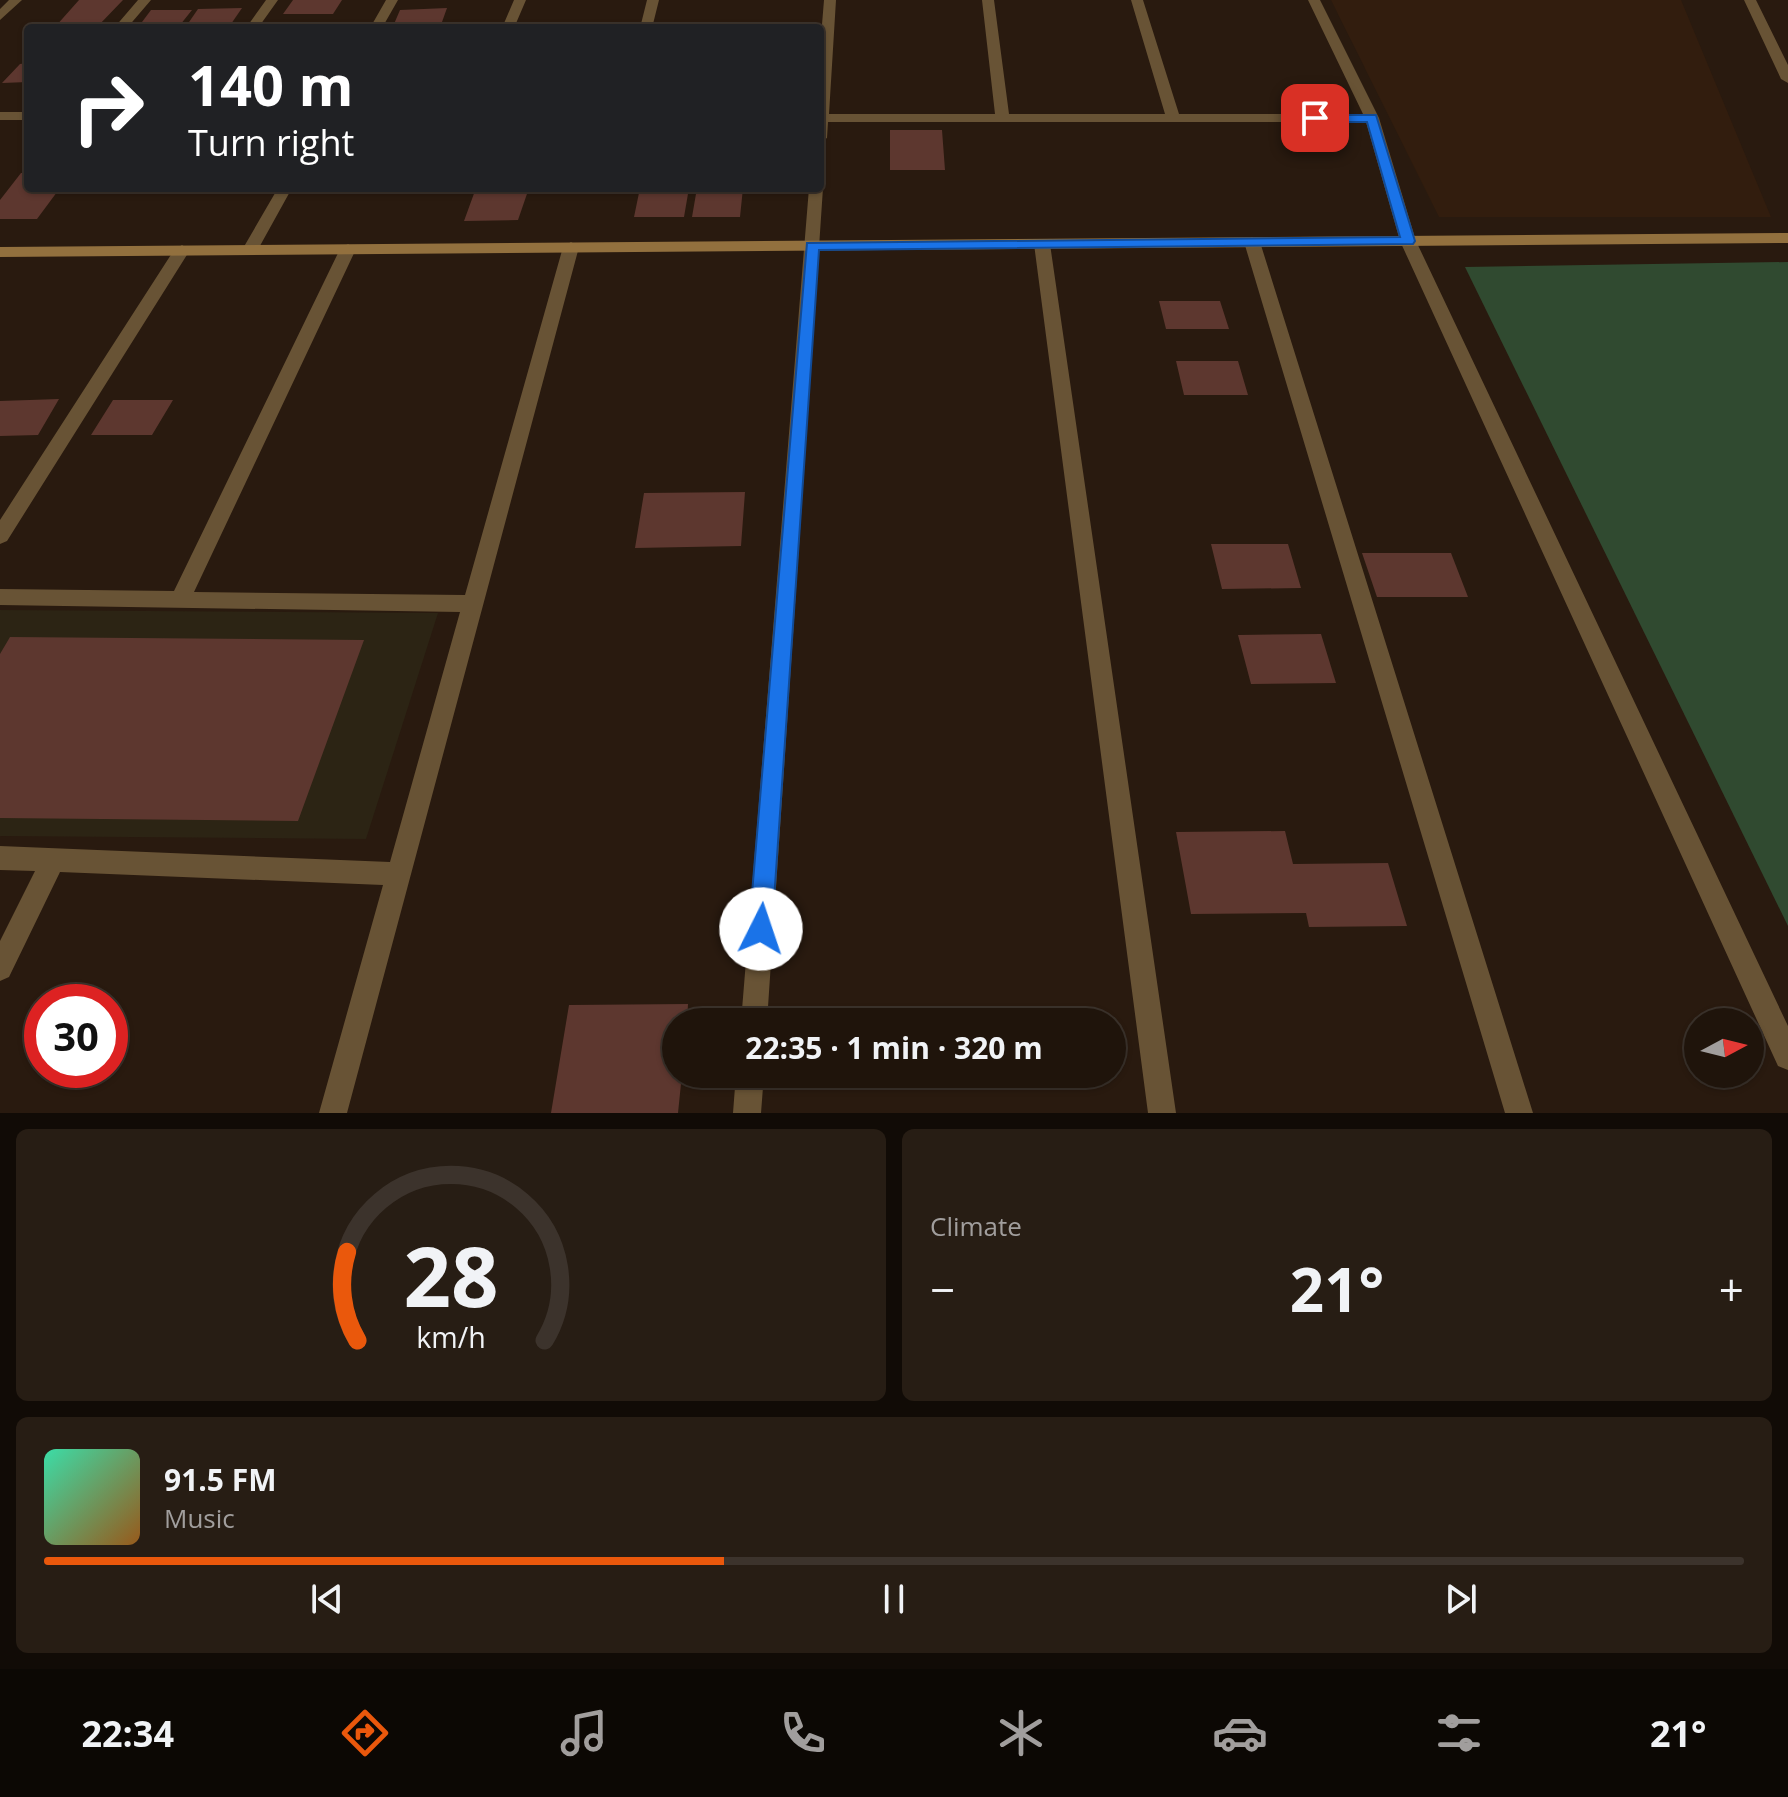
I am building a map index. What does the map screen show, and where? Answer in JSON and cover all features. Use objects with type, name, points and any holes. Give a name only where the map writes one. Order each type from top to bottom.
[{"type":"street","points":[[0,16],[16,0]]},
{"type":"street","points":[[124,24],[145,0]]},
{"type":"street","points":[[255,24],[272,0]]},
{"type":"street","points":[[378,24],[392,0]]},
{"type":"street","points":[[510,24],[520,0]]},
{"type":"street","points":[[647,24],[653,0]]},
{"type":"street","points":[[824,79],[830,0]]},
{"type":"street","points":[[988,0],[1003,119]]},
{"type":"street","points":[[1137,0],[1174,120]]},
{"type":"street","points":[[1314,0],[1372,118],[1408,241],[1788,1056]]},
{"type":"street","points":[[1750,0],[1788,79]]},
{"type":"street","points":[[0,116],[24,116]]},
{"type":"street","points":[[824,118],[1372,118]]},
{"type":"street","points":[[250,250],[283,192]]},
{"type":"street","points":[[755,1008],[816,192]]},
{"type":"street","points":[[0,252],[1788,238]]},
{"type":"street","points":[[1252,242],[1519,1113]]},
{"type":"street","points":[[1042,244],[1162,1113]]},
{"type":"street","points":[[333,1113],[571,247]]},
{"type":"street","points":[[180,600],[348,249]]},
{"type":"street","points":[[0,536],[182,250]]},
{"type":"street","points":[[0,597],[472,604]]},
{"type":"street","points":[[0,858],[398,874]]},
{"type":"street","points":[[0,968],[53,860]]},
{"type":"street","points":[[747,1113],[749,1088]]},
{"type":"shaded area","points":[[1331,0],[1681,0],[1771,217],[1439,217]]},
{"type":"shaded area","points":[[0,610],[438,613],[366,839],[0,836]]},
{"type":"green space","points":[[1788,262],[1788,926],[1465,267]]},
{"type":"building","points":[[79,0],[123,0],[100,24],[58,24]]},
{"type":"building","points":[[293,0],[342,0],[333,14],[283,14]]},
{"type":"building","points":[[242,8],[231,24],[188,24],[198,9]]},
{"type":"building","points":[[447,8],[442,22],[394,24],[400,10]]},
{"type":"building","points":[[151,10],[192,10],[181,24],[140,24]]},
{"type":"building","points":[[24,64],[24,82],[2,83]]},
{"type":"building","points":[[890,130],[942,130],[945,170],[890,170]]},
{"type":"building","points":[[21,173],[24,173],[24,192],[57,192],[37,219],[0,219],[0,200]]},
{"type":"building","points":[[475,192],[528,192],[518,220],[464,221]]},
{"type":"building","points":[[639,192],[688,192],[684,217],[634,217]]},
{"type":"building","points":[[696,192],[743,192],[740,217],[692,217]]},
{"type":"building","points":[[1159,301],[1220,301],[1229,329],[1166,329]]},
{"type":"building","points":[[1176,361],[1238,361],[1248,395],[1184,395]]},
{"type":"building","points":[[59,399],[38,435],[0,436],[0,401]]},
{"type":"building","points":[[113,400],[173,400],[152,435],[91,435]]},
{"type":"building","points":[[745,492],[741,546],[635,548],[644,493]]},
{"type":"building","points":[[1211,544],[1288,544],[1301,588],[1222,589]]},
{"type":"building","points":[[1362,553],[1451,553],[1468,597],[1377,597]]},
{"type":"building","points":[[1321,634],[1336,683],[1251,684],[1238,635]]},
{"type":"building","points":[[10,637],[364,640],[298,821],[0,818],[0,654]]},
{"type":"building","points":[[1285,831],[1293,864],[1388,863],[1407,926],[1309,927],[1306,913],[1191,914],[1176,832]]},
{"type":"building","points":[[688,1004],[688,1008],[662,1008],[662,1088],[681,1088],[678,1113],[551,1113],[569,1005]]},
{"type":"route","points":[[761,929],[812,246],[1408,241],[1372,118],[1315,118]]}]
